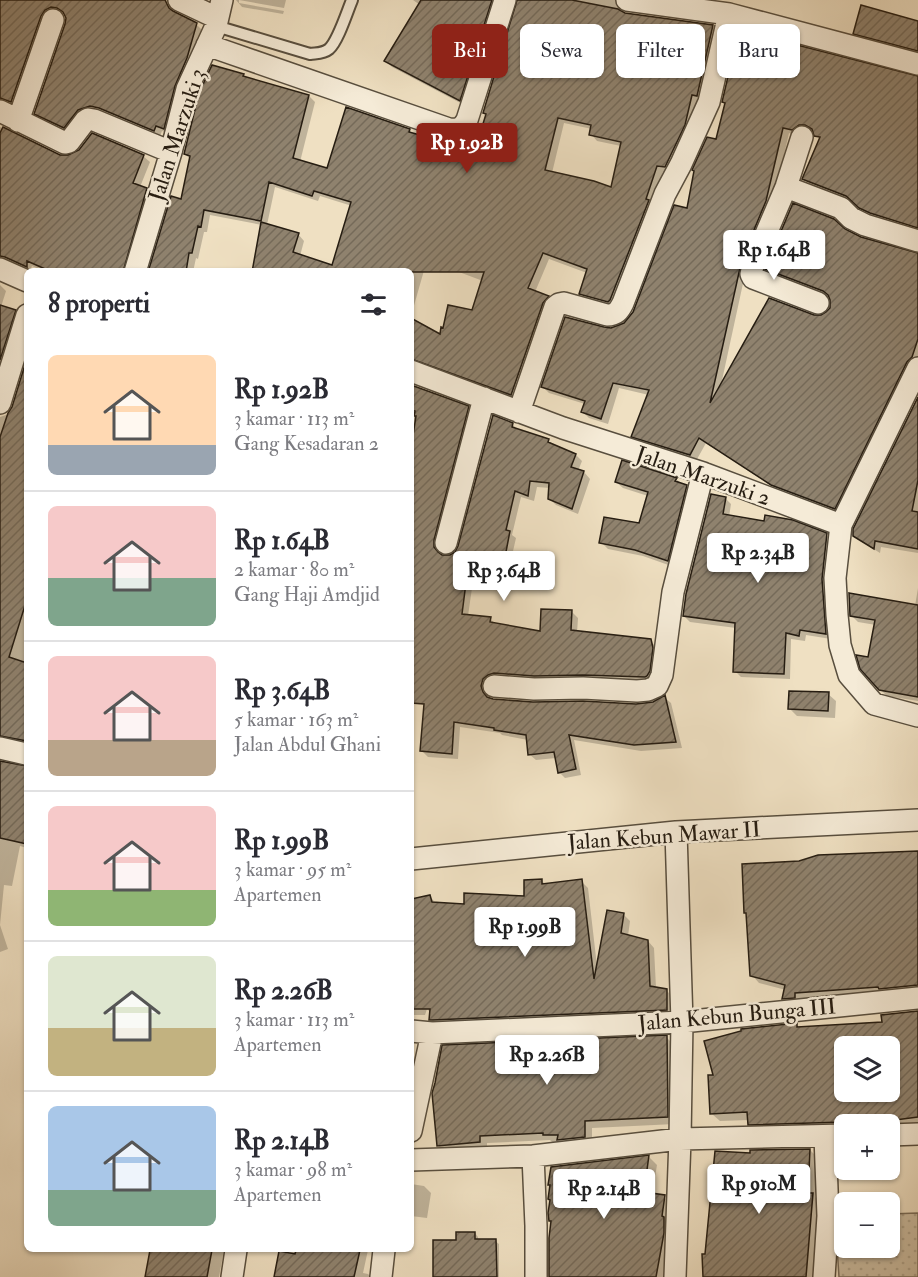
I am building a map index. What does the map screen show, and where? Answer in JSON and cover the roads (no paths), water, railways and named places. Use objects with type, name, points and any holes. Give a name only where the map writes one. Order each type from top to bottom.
[{"type":"street","points":[[179,0],[216,22],[449,129],[457,130],[467,120],[505,0]]},
{"type":"street","points":[[627,0],[729,14],[918,64]]},
{"type":"street","points":[[519,412],[555,307],[564,303],[614,315],[623,303],[665,194],[709,102],[729,14]]},
{"type":"street","points":[[53,20],[9,116],[67,143],[85,121],[94,120],[171,152]]},
{"type":"street","name":"Jalan Marzuki 3","points":[[136,268],[171,152],[187,89],[216,22]]},
{"type":"street","points":[[801,137],[786,187],[754,262],[752,274],[753,278],[818,303]]},
{"type":"street","points":[[786,187],[841,208],[851,218],[865,225],[918,241]]},
{"type":"street","points":[[0,269],[24,280]]},
{"type":"street","points":[[0,403],[24,325]]},
{"type":"street","name":"Jalan Marzuki 2","points":[[414,372],[600,441],[703,473],[841,525]]},
{"type":"street","points":[[917,372],[841,525],[835,578],[840,645],[849,675],[874,704],[918,716]]},
{"type":"street","points":[[446,543],[484,398]]},
{"type":"street","points":[[494,687],[636,691],[648,690],[657,686],[662,675],[673,592],[703,473]]},
{"type":"street","points":[[0,748],[24,754]]},
{"type":"street","name":"Jalan Kebun Mawar II","points":[[414,859],[675,832],[918,820]]},
{"type":"street","points":[[675,832],[682,1022],[675,1277]]},
{"type":"street","name":"Jalan Kebun Bunga III","points":[[421,1032],[682,1022],[918,998]]},
{"type":"street","points":[[414,1101],[421,1032]]},
{"type":"street","points":[[900,1135],[918,1134]]},
{"type":"street","points":[[414,1160],[533,1156],[680,1139],[834,1136]]},
{"type":"street","points":[[824,1277],[834,1147]]},
{"type":"street","points":[[533,1156],[536,1277]]},
{"type":"street","points":[[232,1277],[236,1252]]},
{"type":"street","points":[[381,1277],[384,1252]]},
{"type":"lane","points":[[216,22],[310,54],[320,53],[328,50],[335,40],[352,0]]}]
